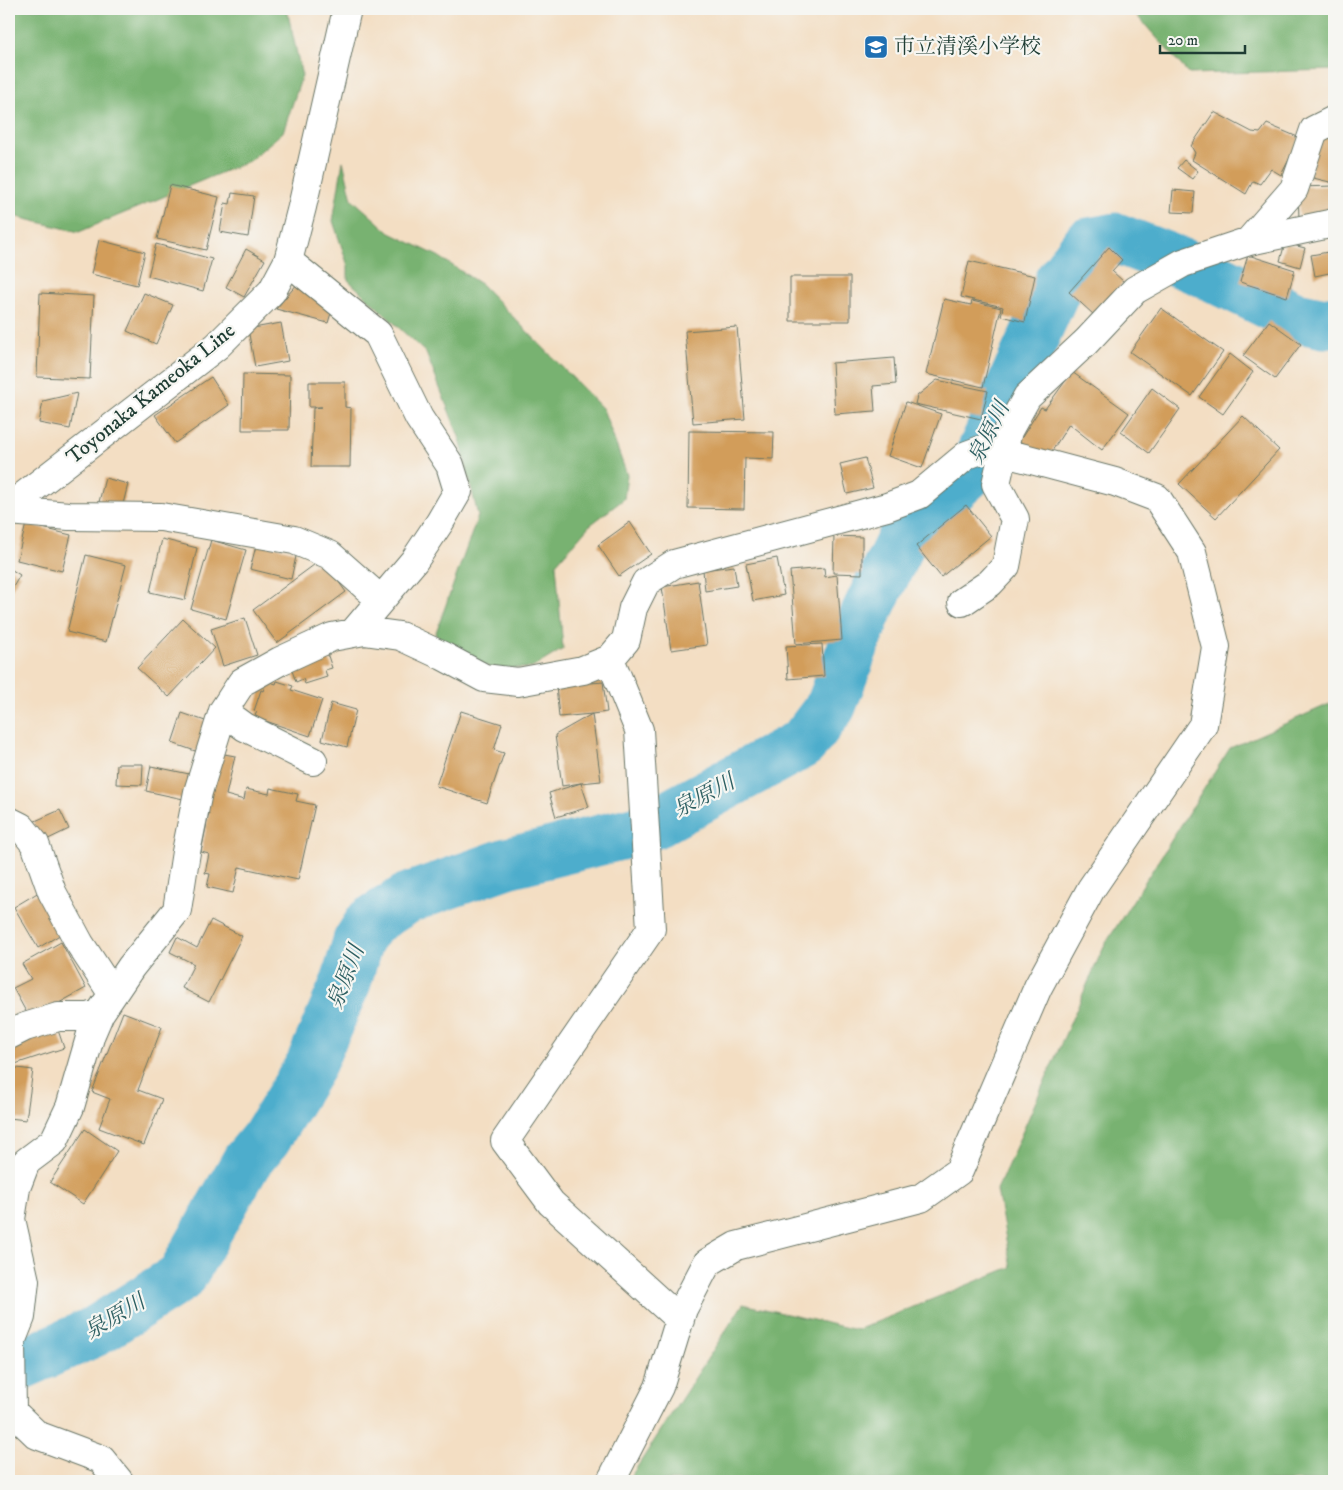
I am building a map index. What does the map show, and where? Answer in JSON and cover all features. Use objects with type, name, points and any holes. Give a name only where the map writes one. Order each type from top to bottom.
[{"type":"street","name":"Toyonaka Kameoka Line","points":[[9,507],[217,346],[272,291],[288,261],[347,9]]},
{"type":"street","points":[[1249,241],[1294,189],[1314,130],[1334,120]]},
{"type":"street","points":[[962,602],[990,583],[1006,566],[1015,519],[996,484],[1008,432],[1027,397],[1086,342],[1135,290],[1183,263],[1249,241],[1334,223]]},
{"type":"street","points":[[288,261],[378,334],[418,418],[450,465],[458,491],[414,561],[353,633]]},
{"type":"street","points":[[119,1481],[100,1459],[37,1435],[12,1411],[10,1343],[21,1317],[25,1281],[11,1220],[16,1188],[26,1162],[54,1141],[70,1108],[91,1034],[106,1003],[131,967],[177,910],[198,792],[223,711],[242,682],[280,660],[332,637],[364,631],[400,636],[484,678],[518,682],[583,670],[610,659],[626,640],[633,608],[646,582],[674,564],[887,507],[919,495],[967,455],[986,448],[1115,482],[1157,498],[1192,552],[1216,647],[1203,725],[1091,889],[1038,987],[959,1171],[921,1198],[736,1246],[707,1264],[682,1309],[659,1387],[611,1481]]},
{"type":"street","points":[[9,511],[69,516],[160,517],[294,540],[330,555],[381,600]]},
{"type":"street","points":[[610,659],[639,730],[652,929],[505,1141],[551,1203],[680,1320]]},
{"type":"street","points":[[223,711],[245,727],[313,761]]},
{"type":"street","points":[[9,821],[21,827],[35,844],[52,892],[80,944],[106,1003]]},
{"type":"street","points":[[9,1035],[25,1027],[58,1017],[88,1017],[106,1003]]},
{"type":"green space","points":[[9,9],[282,9],[288,14],[302,76],[283,132],[249,161],[79,232],[9,215]]},
{"type":"green space","points":[[1131,9],[1334,9],[1334,70],[1189,74]]},
{"type":"green space","points":[[343,161],[352,199],[390,233],[438,256],[482,285],[603,409],[627,475],[624,499],[589,526],[556,564],[563,649],[532,668],[490,668],[435,635],[478,516],[460,439],[426,353],[348,280],[348,266],[333,221]]},
{"type":"green space","points":[[1334,702],[1334,1481],[628,1481],[743,1304],[857,1330],[1011,1267],[997,1190],[1104,946],[1230,748]]},
{"type":"building","points":[[1214,112],[1252,132],[1260,133],[1267,124],[1300,138],[1281,175],[1271,169],[1260,184],[1253,181],[1246,194],[1192,160],[1195,153],[1191,146]]},
{"type":"building","points":[[1334,126],[1334,183],[1309,177],[1319,136]]},
{"type":"building","points":[[1184,160],[1198,171],[1192,179],[1177,168]]},
{"type":"building","points":[[170,185],[219,197],[206,250],[157,239]]},
{"type":"building","points":[[1334,186],[1334,209],[1299,220],[1298,187]]},
{"type":"building","points":[[1173,190],[1195,192],[1193,213],[1171,212]]},
{"type":"building","points":[[232,193],[254,196],[248,237],[220,232],[225,203],[230,204]]},
{"type":"building","points":[[99,240],[145,252],[137,285],[91,274]]},
{"type":"building","points":[[1285,243],[1305,248],[1300,267],[1280,261]]},
{"type":"building","points":[[156,244],[212,259],[203,291],[148,276]]},
{"type":"building","points":[[1109,247],[1122,260],[1112,271],[1124,282],[1094,315],[1069,292]]},
{"type":"building","points":[[246,249],[265,260],[244,297],[226,287]]},
{"type":"building","points":[[1334,251],[1334,272],[1315,276],[1311,255]]},
{"type":"building","points":[[1248,255],[1295,270],[1287,297],[1240,282]]},
{"type":"building","points":[[969,261],[1035,276],[1025,322],[1001,316],[1003,307],[961,297]]},
{"type":"building","points":[[790,277],[850,277],[850,321],[790,321]]},
{"type":"building","points":[[298,283],[333,306],[328,323],[276,309]]},
{"type":"building","points":[[40,293],[94,296],[90,379],[37,377]]},
{"type":"building","points":[[144,293],[173,305],[156,344],[127,331]]},
{"type":"building","points":[[944,299],[971,305],[972,301],[1001,308],[983,387],[926,374]]},
{"type":"building","points":[[1161,308],[1223,352],[1192,396],[1130,352]]},
{"type":"building","points":[[1269,321],[1301,344],[1275,379],[1243,356]]},
{"type":"building","points":[[281,323],[288,361],[255,367],[248,329]]},
{"type":"building","points":[[737,327],[745,419],[693,423],[685,331]]},
{"type":"building","points":[[1230,354],[1253,372],[1223,414],[1199,397]]},
{"type":"building","points":[[894,358],[896,384],[873,386],[875,411],[835,414],[832,363]]},
{"type":"building","points":[[1072,372],[1129,413],[1102,450],[1069,424],[1045,462],[1017,445],[1041,407],[1045,409]]},
{"type":"building","points":[[243,374],[290,375],[289,430],[242,430]]},
{"type":"building","points":[[211,377],[229,405],[175,443],[155,415]]},
{"type":"building","points":[[937,380],[988,391],[981,419],[915,404],[917,396]]},
{"type":"building","points":[[309,382],[345,382],[345,407],[351,408],[350,467],[311,467],[313,408],[322,407],[309,407]]},
{"type":"building","points":[[1152,388],[1180,409],[1149,453],[1121,432]]},
{"type":"building","points":[[77,393],[70,429],[39,423],[43,401]]},
{"type":"building","points":[[906,402],[941,414],[922,468],[888,456]]},
{"type":"building","points":[[1243,416],[1279,450],[1216,518],[1179,484]]},
{"type":"building","points":[[689,431],[774,432],[773,459],[745,458],[744,509],[688,508]]},
{"type":"building","points":[[865,458],[873,488],[847,494],[840,464]]},
{"type":"building","points":[[105,478],[128,484],[122,508],[99,502]]},
{"type":"building","points":[[966,505],[991,536],[941,577],[916,546]]},
{"type":"building","points":[[630,522],[651,554],[619,576],[598,545]]},
{"type":"building","points":[[26,524],[71,535],[62,571],[17,560]]},
{"type":"building","points":[[834,536],[862,537],[862,574],[833,573]]},
{"type":"building","points":[[162,539],[197,548],[185,600],[150,592]]},
{"type":"building","points":[[211,540],[246,550],[226,619],[191,609]]},
{"type":"building","points":[[257,542],[297,552],[291,579],[250,569]]},
{"type":"building","points":[[86,555],[126,565],[106,642],[67,632]]},
{"type":"building","points":[[777,558],[784,595],[753,601],[746,564]]},
{"type":"building","points":[[322,559],[346,592],[277,643],[253,610]]},
{"type":"building","points":[[734,566],[737,586],[705,591],[703,570]]},
{"type":"building","points":[[9,568],[20,575],[9,594]]},
{"type":"building","points":[[824,568],[825,577],[837,575],[842,640],[796,644],[790,571]]},
{"type":"building","points":[[698,581],[707,645],[671,650],[662,587]]},
{"type":"building","points":[[245,618],[257,655],[223,666],[211,629]]},
{"type":"building","points":[[183,619],[215,648],[169,697],[137,668]]},
{"type":"building","points":[[822,644],[824,676],[788,679],[786,646]]},
{"type":"building","points":[[326,650],[332,668],[325,670],[327,677],[305,684],[303,679],[296,682],[289,662]]},
{"type":"building","points":[[267,681],[276,684],[277,681],[293,686],[291,690],[322,700],[310,736],[254,717],[257,712],[254,711],[261,690],[263,691]]},
{"type":"building","points":[[603,682],[607,712],[559,717],[556,686]]},
{"type":"building","points":[[331,703],[356,710],[347,747],[322,740]]},
{"type":"building","points":[[461,711],[502,724],[494,750],[504,753],[487,803],[436,786]]},
{"type":"building","points":[[182,713],[211,723],[201,753],[172,743]]},
{"type":"building","points":[[592,714],[601,781],[562,786],[555,735]]},
{"type":"building","points":[[219,753],[235,756],[226,795],[244,800],[246,789],[269,794],[270,788],[298,794],[296,801],[315,805],[298,880],[239,867],[233,893],[207,887],[210,874],[205,873],[209,854],[201,852],[209,813],[203,812]]},
{"type":"building","points":[[117,764],[143,764],[142,785],[116,784]]},
{"type":"building","points":[[151,766],[194,775],[188,800],[146,791]]},
{"type":"building","points":[[581,783],[589,807],[556,817],[549,793]]},
{"type":"building","points":[[60,810],[69,829],[42,842],[33,822]]},
{"type":"building","points":[[39,892],[63,933],[38,948],[14,907]]},
{"type":"building","points":[[211,920],[242,936],[209,1002],[182,988],[194,964],[170,952],[177,937],[197,948]]},
{"type":"building","points":[[61,942],[86,988],[30,1019],[13,988],[31,979],[22,964]]},
{"type":"building","points":[[123,1012],[162,1027],[138,1090],[162,1099],[144,1145],[99,1128],[110,1099],[92,1092]]},
{"type":"building","points":[[56,1024],[64,1048],[9,1066],[9,1042]]},
{"type":"building","points":[[9,1067],[33,1070],[26,1120],[9,1118]]},
{"type":"building","points":[[85,1129],[117,1151],[83,1204],[50,1182]]},
{"type":"waterway","name":"泉原川","points":[[9,1370],[96,1331],[181,1277],[247,1161],[266,1138],[310,1066],[346,982],[358,941],[370,922],[408,898],[507,863],[637,831],[803,743],[831,706],[866,613],[906,531],[974,469],[1059,282],[1088,243],[1116,238],[1204,272],[1296,317],[1324,323],[1334,321]]},
{"type":"place","name":"市立清溪小学校","points":[[876,47]]}]
